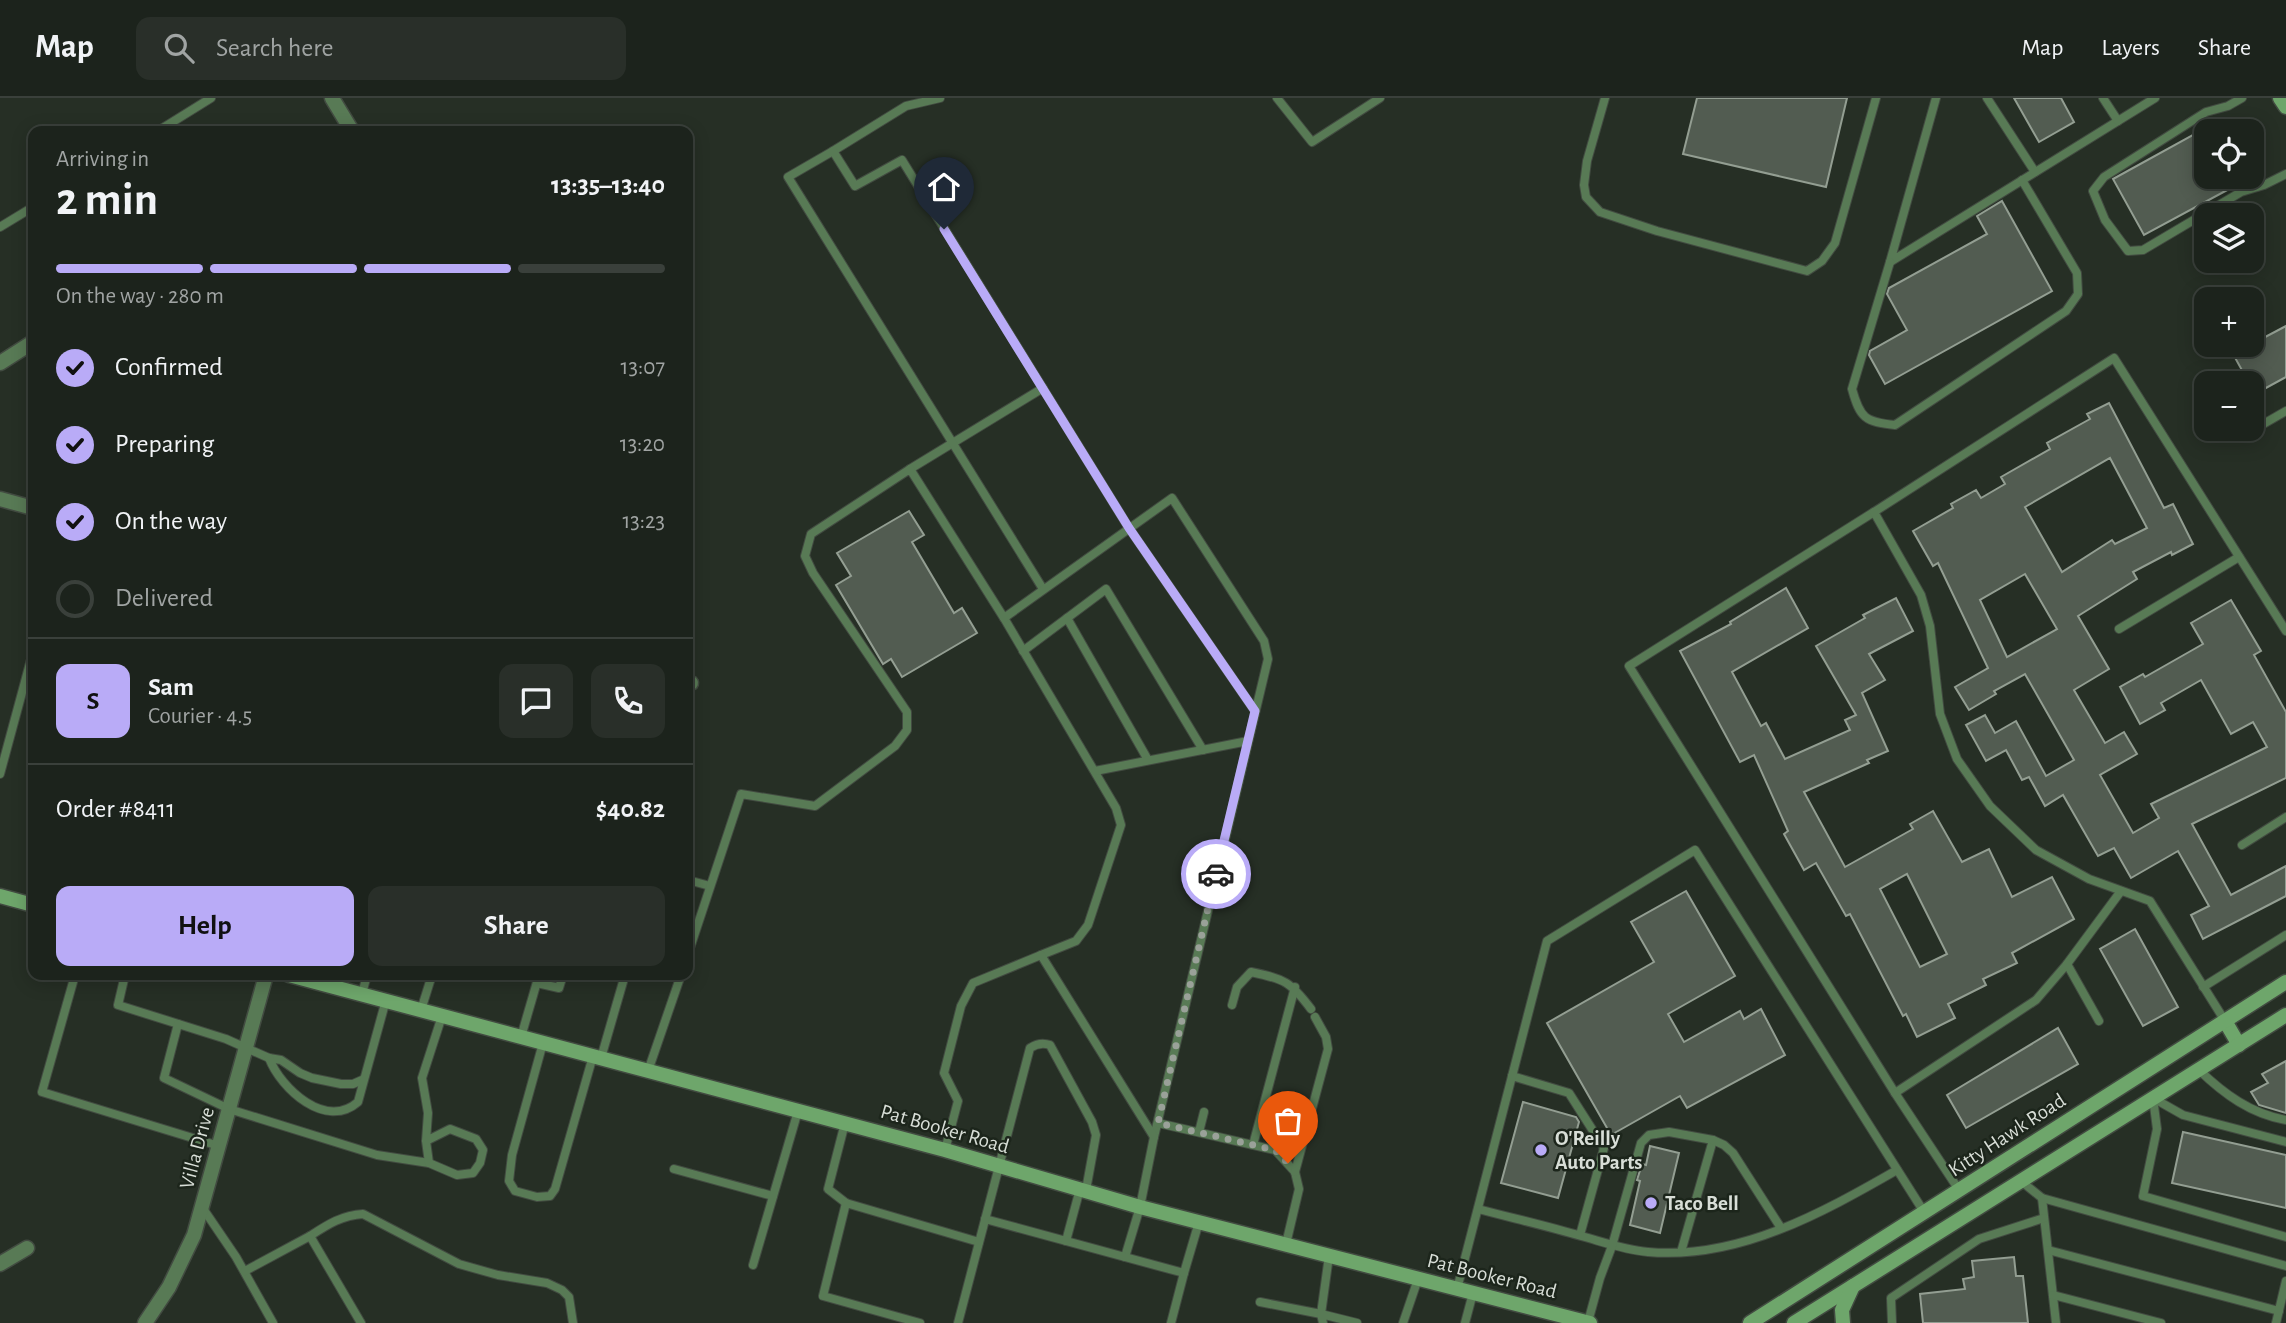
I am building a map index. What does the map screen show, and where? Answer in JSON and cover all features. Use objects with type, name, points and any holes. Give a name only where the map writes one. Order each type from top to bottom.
[{"type":"main road","points":[[2280,98],[2286,107]]},
{"type":"main road","points":[[0,896],[28,904]]},
{"type":"main road","name":"Pat Booker Road","points":[[308,980],[945,1150],[1140,1207],[1589,1323]]},
{"type":"main road","name":"Kitty Hawk Road","points":[[1750,1323],[2286,982]]},
{"type":"main road","points":[[1794,1323],[2286,1015]]},
{"type":"main road","points":[[2225,1021],[2239,1045]]},
{"type":"main road","points":[[2007,1159],[2021,1181]]},
{"type":"main road","points":[[1843,1323],[1842,1310],[1853,1286]]},
{"type":"main road","points":[[1532,1308],[1547,1323]]},
{"type":"street","points":[[332,98],[349,126]]},
{"type":"street","points":[[0,363],[28,345]]},
{"type":"street","points":[[0,499],[28,507]]},
{"type":"street","name":"Villa Drive","points":[[145,1323],[169,1287],[188,1250],[265,980]]},
{"type":"street","points":[[0,1264],[27,1248]]},
{"type":"lane","points":[[166,126],[211,98]]},
{"type":"lane","points":[[940,98],[906,106],[788,177],[1043,589]]},
{"type":"lane","points":[[1277,98],[1312,142],[1380,98]]},
{"type":"lane","points":[[1605,98],[1587,161],[1584,186],[1586,197],[1600,212],[1657,231],[1807,271],[1822,261],[1835,243],[1876,98]]},
{"type":"lane","points":[[1936,98],[1852,389],[1858,409],[1873,423],[1895,425],[2066,311],[2078,294],[2077,272],[2022,180]]},
{"type":"lane","points":[[1987,98],[2035,172]]},
{"type":"lane","points":[[2103,98],[2118,121]]},
{"type":"lane","points":[[1890,262],[2155,98]]},
{"type":"lane","points":[[2242,98],[2228,106],[2206,111],[2104,177],[2093,191],[2105,220],[2128,251],[2143,250],[2241,192],[2286,174]]},
{"type":"lane","points":[[833,151],[855,186],[902,160],[1129,528],[1255,711]]},
{"type":"lane","points":[[0,227],[28,210]]},
{"type":"lane","points":[[1959,1190],[1895,1093],[1629,666],[2114,358],[2286,631]]},
{"type":"lane","points":[[693,939],[741,794],[815,806],[895,746],[907,730],[907,712],[813,573],[805,556],[811,534],[910,469],[1043,388]]},
{"type":"lane","points":[[2264,424],[2286,411]]},
{"type":"lane","points":[[910,469],[1095,771],[1116,808],[1121,825],[1088,925],[1076,941],[974,984],[961,1006],[944,1073],[958,1101],[945,1150]]},
{"type":"lane","points":[[1003,618],[1172,498],[1264,641],[1268,659],[1140,1207],[1125,1257]]},
{"type":"lane","points":[[1874,512],[1921,595],[1930,626],[1940,714],[1957,759],[1990,806],[2036,850],[2088,878],[2150,901],[2225,1021]]},
{"type":"lane","points":[[2119,629],[2239,557]]},
{"type":"lane","points":[[1023,651],[1107,589],[1203,750]]},
{"type":"lane","points":[[1067,618],[1148,760]]},
{"type":"lane","points":[[0,774],[28,670]]},
{"type":"lane","points":[[1095,771],[1248,741]]},
{"type":"lane","points":[[2242,845],[2286,817]]},
{"type":"lane","points":[[1457,1289],[1547,941],[1695,850],[1924,1212]]},
{"type":"lane","points":[[693,881],[710,886]]},
{"type":"lane","points":[[1895,1093],[2036,1000],[2067,964],[2121,891]]},
{"type":"lane","points":[[2203,987],[2286,935]]},
{"type":"lane","points":[[1041,955],[1154,1138]]},
{"type":"lane","points":[[2067,964],[2099,1021]]},
{"type":"lane","points":[[1232,1005],[1237,988],[1251,972],[1277,977],[1295,987],[1311,1009]]},
{"type":"lane","points":[[74,980],[42,1092],[219,1146]]},
{"type":"lane","points":[[124,980],[118,1005],[226,1039],[269,1058],[281,1060],[300,1073],[327,1082],[352,1084],[362,1080]]},
{"type":"lane","points":[[362,994],[366,980]]},
{"type":"lane","points":[[421,1010],[430,980]]},
{"type":"lane","points":[[521,1037],[538,980]]},
{"type":"lane","points":[[540,980],[559,988],[562,980]]},
{"type":"lane","points":[[543,1042],[512,1156],[509,1181],[515,1191],[537,1197],[550,1196],[555,1189],[623,980]]},
{"type":"lane","points":[[649,1071],[679,980]]},
{"type":"lane","points":[[1253,1144],[1295,987]]},
{"type":"lane","points":[[269,1058],[274,1072],[303,1100],[323,1112],[350,1110],[358,1102],[386,1000]]},
{"type":"lane","points":[[429,1163],[426,1142],[428,1114],[422,1078],[442,1016]]},
{"type":"lane","points":[[1286,1244],[1299,1189],[1295,1172],[1328,1049],[1326,1037],[1315,1017]]},
{"type":"lane","points":[[178,1024],[164,1078],[229,1109],[377,1155],[429,1163],[457,1175],[473,1173],[480,1163],[483,1150],[476,1139],[450,1129],[426,1142]]},
{"type":"lane","points":[[958,1323],[1030,1048],[1035,1044],[1050,1045],[1092,1122],[1096,1135],[1083,1190],[1066,1241]]},
{"type":"lane","points":[[2199,1070],[2227,1096],[2266,1116],[2286,1120]]},
{"type":"lane","points":[[1512,1076],[1569,1093],[1604,1148],[1580,1235]]},
{"type":"lane","points":[[2153,1098],[2183,1115],[2286,1142]]},
{"type":"lane","points":[[2153,1098],[2157,1129],[2143,1196],[2286,1237]]},
{"type":"lane","points":[[753,1265],[798,1111]]},
{"type":"lane","points":[[1199,1132],[1204,1112]]},
{"type":"lane","points":[[845,1123],[828,1189],[846,1203],[979,1242]]},
{"type":"lane","points":[[1158,1123],[1275,1150],[1295,1172]]},
{"type":"lane","points":[[1589,1323],[1641,1143],[1649,1135],[1669,1132],[1724,1144],[1733,1153],[1781,1228]]},
{"type":"lane","points":[[1681,1252],[1713,1140]]},
{"type":"lane","points":[[674,1169],[773,1196]]},
{"type":"lane","points":[[1478,1209],[1612,1246],[1648,1252],[1703,1252],[1746,1242],[1781,1228],[1844,1201],[1898,1171]]},
{"type":"lane","points":[[2021,1181],[2042,1198],[2286,1266]]},
{"type":"lane","points":[[2042,1198],[2056,1323]]},
{"type":"lane","points":[[846,1203],[823,1296],[920,1323]]},
{"type":"lane","points":[[202,1207],[245,1271],[273,1323]]},
{"type":"lane","points":[[245,1271],[333,1221],[363,1214],[459,1264],[498,1275],[547,1283],[562,1290],[569,1297],[573,1323]]},
{"type":"lane","points":[[1892,1323],[1891,1298],[1979,1239],[2044,1218]]},
{"type":"lane","points":[[985,1219],[1184,1273]]},
{"type":"lane","points":[[1171,1323],[1199,1222]]},
{"type":"lane","points":[[310,1236],[361,1323]]},
{"type":"lane","points":[[2048,1250],[2279,1311]]},
{"type":"lane","points":[[1322,1318],[1329,1256]]},
{"type":"lane","points":[[1403,1323],[1418,1279]]},
{"type":"lane","points":[[2276,1323],[2286,1281]]},
{"type":"lane","points":[[1465,1323],[1473,1293]]},
{"type":"lane","points":[[2053,1294],[2161,1323]]},
{"type":"lane","points":[[1260,1302],[1322,1318],[1357,1323]]},
{"type":"building","points":[[1697,98],[1847,98],[1826,187],[1683,154]]},
{"type":"building","points":[[2014,98],[2061,98],[2074,122],[2039,142]]},
{"type":"building","points":[[2194,134],[2194,189],[2229,189],[2203,203],[2194,203],[2194,208],[2144,235],[2113,179]]},
{"type":"building","points":[[2002,201],[2052,291],[1885,384],[1869,355],[1870,351],[1907,330],[1887,294],[1889,288],[1987,234],[1977,216]]},
{"type":"building","points":[[2286,326],[2286,377],[2264,389],[2264,371],[2242,371],[2235,357],[2264,357],[2264,338]]},
{"type":"building","points":[[2109,403],[2164,508],[2173,504],[2193,544],[2133,572],[2137,579],[2078,616],[2109,669],[2074,690],[2105,743],[2124,732],[2137,754],[2100,775],[2133,833],[2159,818],[2151,804],[2267,747],[2253,722],[2231,734],[2201,680],[2161,703],[2165,710],[2140,724],[2120,687],[2143,674],[2145,677],[2203,644],[2191,623],[2231,600],[2261,651],[2254,655],[2286,712],[2286,778],[2192,824],[2231,895],[2286,866],[2286,896],[2203,939],[2191,915],[2209,906],[2178,851],[2131,878],[2114,848],[2098,856],[2063,795],[2045,806],[2029,777],[2022,780],[2006,750],[1986,761],[1966,725],[1985,715],[1995,733],[2016,721],[2046,776],[2074,760],[2025,674],[1994,691],[1996,694],[1969,710],[1955,687],[1988,668],[1938,563],[1933,566],[1913,531],[1953,508],[1951,504],[1976,490],[1981,498],[2005,484],[2001,477],[2050,449],[2047,443],[2090,419],[2087,414]],"holes":[[[2110,458],[2147,528],[2115,544],[2112,540],[2062,572],[2025,507]],[[2025,574],[2057,629],[2007,657],[1980,600]]]},
{"type":"building","points":[[909,511],[924,535],[912,542],[954,613],[962,608],[977,633],[902,677],[891,659],[883,664],[836,585],[851,576],[837,553]]},
{"type":"building","points":[[1786,588],[1808,628],[1732,672],[1761,726],[1766,723],[1785,759],[1850,730],[1845,720],[1856,715],[1816,646],[1865,618],[1863,615],[1896,598],[1913,631],[1869,654],[1885,680],[1862,693],[1888,751],[1867,760],[1869,763],[1804,792],[1845,867],[1913,829],[1910,824],[1933,811],[1962,862],[1989,849],[2012,897],[2052,877],[2074,919],[2012,953],[2017,963],[1983,979],[1986,985],[1948,1004],[1955,1018],[1917,1037],[1906,1014],[1903,1016],[1850,914],[1846,916],[1816,863],[1804,870],[1784,834],[1788,831],[1754,755],[1740,762],[1680,651],[1731,624],[1730,622]],"holes":[[[1907,874],[1947,954],[1920,967],[1880,889]]]},
{"type":"building","points":[[1686,891],[1735,976],[1668,1014],[1684,1042],[1740,1011],[1744,1019],[1761,1009],[1785,1055],[1687,1108],[1680,1096],[1611,1135],[1547,1023],[1654,962],[1631,922]]},
{"type":"building","points":[[2135,929],[2178,1007],[2143,1026],[2100,949]]},
{"type":"building","points":[[2058,1028],[2078,1064],[1966,1128],[1947,1095]]},
{"type":"building","points":[[2286,1061],[2286,1113],[2259,1105],[2251,1092],[2268,1083],[2262,1074]]},
{"type":"building","name":"O'Reilly Auto Parts","points":[[1523,1102],[1576,1117],[1579,1122],[1558,1198],[1501,1183]]},
{"type":"building","points":[[2183,1132],[2286,1155],[2286,1208],[2172,1183]]},
{"type":"building","name":"Taco Bell","points":[[1650,1146],[1679,1153],[1660,1233],[1630,1225],[1640,1181],[1637,1180],[1642,1164],[1646,1165]]},
{"type":"building","points":[[2014,1257],[2016,1276],[2023,1276],[2028,1323],[1923,1323],[1920,1294],[1965,1289],[1963,1279],[1974,1277],[1972,1261]]},
{"type":"way so far","points":[[1216,874],[1158,1123],[1275,1150],[1288,1163]]},
{"type":"place","name":"O'Reilly Auto Parts","points":[[1541,1150]]},
{"type":"place","name":"Taco Bell","points":[[1651,1203]]},
{"type":"route","points":[[944,229],[1129,528],[1255,711],[1216,874]]}]
